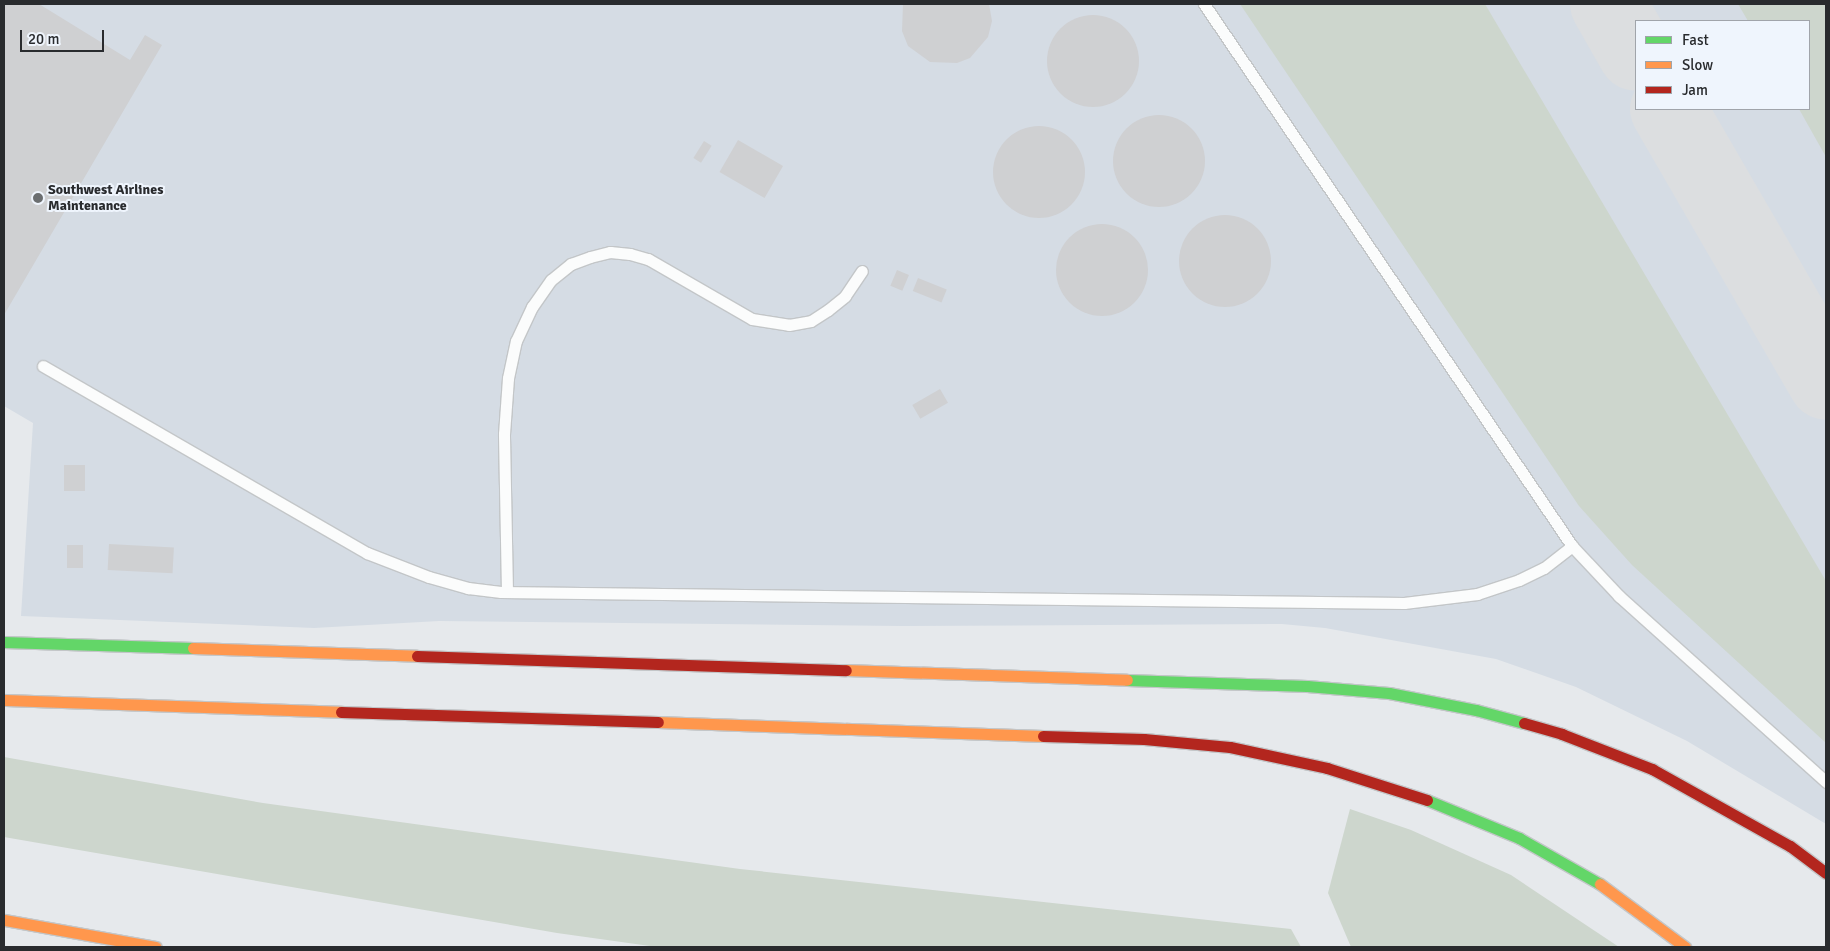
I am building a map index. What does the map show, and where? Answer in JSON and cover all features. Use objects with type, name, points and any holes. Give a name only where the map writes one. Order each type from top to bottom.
[{"type":"main road","points":[[4,642],[1297,686],[1390,693],[1476,710],[1562,734],[1652,769],[1716,802],[1790,846],[1826,873]]},
{"type":"main road","points":[[4,700],[1134,738],[1230,747],[1327,768],[1424,800],[1519,838],[1608,889],[1685,947]]},
{"type":"main road","points":[[4,920],[156,947]]},
{"type":"lane","points":[[1204,4],[1572,546],[1619,596],[1826,782]]},
{"type":"lane","points":[[507,592],[504,434],[508,378],[524,324],[532,307],[551,280],[571,264],[610,252],[630,254],[648,259],[752,320],[789,325],[812,321],[828,310],[845,296],[862,271]]},
{"type":"lane","points":[[43,366],[367,553],[428,577],[468,588],[507,592],[1404,603],[1476,594],[1519,580],[1544,568],[1572,546]]},
{"type":"shaded area","points":[[4,4],[1826,4],[1826,824],[1687,741],[1576,687],[1496,659],[1325,628],[1282,624],[902,626],[439,621],[314,628],[21,616],[33,423],[4,406]]},
{"type":"shaded area","points":[[1240,4],[1485,4],[1826,581],[1826,743],[1632,565],[1579,506]]},
{"type":"shaded area","points":[[1738,4],[1826,4],[1826,157],[1800,110],[1810,110],[1810,20],[1747,20]]},
{"type":"shaded area","points":[[4,757],[263,803],[740,869],[1291,929],[1301,947],[657,947],[557,933],[4,837]]},
{"type":"shaded area","points":[[1350,809],[1411,830],[1511,875],[1619,947],[1351,947],[1328,893]]},
{"type":"building","name":"Southwest Airlines Maintenance","points":[[4,4],[39,4],[130,60],[145,35],[162,45],[4,315]]},
{"type":"building","points":[[903,4],[989,4],[992,21],[988,37],[970,58],[957,63],[930,62],[908,46],[902,31]]},
{"type":"building","points":[[1093,15],[1110,19],[1125,29],[1135,44],[1139,61],[1135,78],[1125,93],[1110,103],[1093,107],[1076,103],[1061,93],[1051,78],[1047,61],[1051,44],[1061,29],[1076,19]]},
{"type":"building","points":[[1159,115],[1176,119],[1191,129],[1201,144],[1205,161],[1201,178],[1191,193],[1176,203],[1159,207],[1142,203],[1127,193],[1117,178],[1113,161],[1117,144],[1127,129],[1142,119]]},
{"type":"building","points":[[1039,126],[1056,130],[1071,140],[1081,155],[1085,172],[1081,189],[1071,204],[1056,214],[1039,218],[1022,214],[1007,204],[997,189],[993,172],[997,155],[1007,140],[1022,130]]},
{"type":"building","points":[[738,140],[783,166],[765,198],[720,172]]},
{"type":"building","points":[[704,141],[712,146],[701,163],[693,158]]},
{"type":"building","points":[[1225,215],[1242,219],[1257,229],[1267,244],[1271,261],[1267,278],[1257,293],[1242,303],[1225,307],[1208,303],[1193,293],[1183,278],[1179,261],[1183,244],[1193,229],[1208,219]]},
{"type":"building","points":[[1102,224],[1119,228],[1134,238],[1144,253],[1148,270],[1144,287],[1134,302],[1119,312],[1102,316],[1085,312],[1070,302],[1060,287],[1056,270],[1060,253],[1070,238],[1085,228]]},
{"type":"building","points":[[897,270],[909,275],[902,291],[890,286]]},
{"type":"building","points":[[918,278],[947,290],[941,303],[913,291]]},
{"type":"building","points":[[940,389],[948,403],[920,419],[912,405]]},
{"type":"building","points":[[64,465],[85,465],[85,491],[64,491]]},
{"type":"building","points":[[109,544],[174,547],[173,573],[108,570]]},
{"type":"building","points":[[67,545],[83,545],[83,568],[67,568]]},
{"type":"taxiway","points":[[1608,4],[1635,51]]},
{"type":"taxiway","points":[[1669,110],[1826,382]]},
{"type":"traffic: fast","points":[[4,642],[193,648]]},
{"type":"traffic: fast","points":[[1127,680],[1307,686],[1389,693],[1476,710],[1524,723]]},
{"type":"traffic: fast","points":[[1427,800],[1519,838],[1600,884]]},
{"type":"traffic: slow","points":[[193,648],[417,656]]},
{"type":"traffic: slow","points":[[846,670],[1127,680]]},
{"type":"traffic: slow","points":[[4,700],[341,712]]},
{"type":"traffic: slow","points":[[658,722],[1043,736]]},
{"type":"traffic: slow","points":[[1600,884],[1685,947]]},
{"type":"traffic: slow","points":[[4,920],[156,947]]},
{"type":"traffic: jam","points":[[417,656],[846,670]]},
{"type":"traffic: jam","points":[[341,712],[658,722]]},
{"type":"traffic: jam","points":[[1524,723],[1562,734],[1652,769],[1790,846],[1826,873]]},
{"type":"traffic: jam","points":[[1043,736],[1144,739],[1230,747],[1327,768],[1427,800]]},
{"type":"place","name":"Southwest Airlines Maintenance","points":[[38,198]]}]
